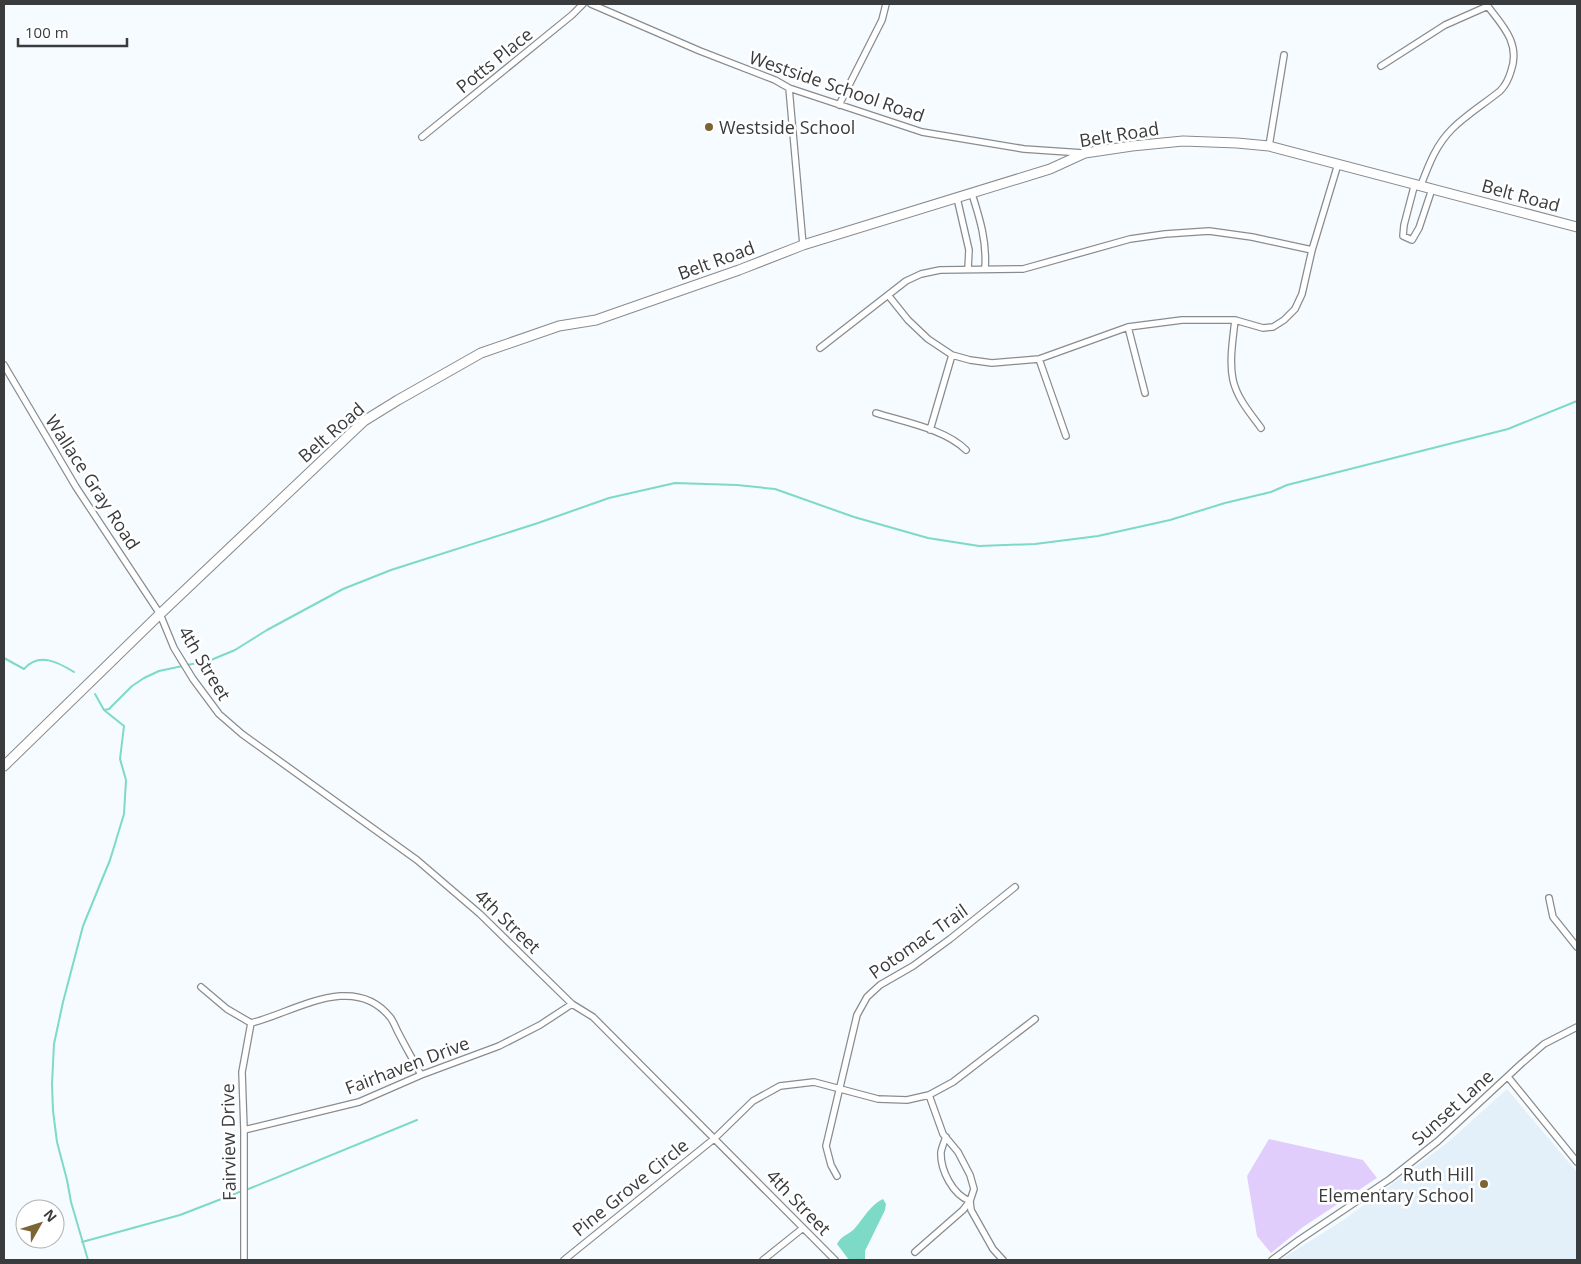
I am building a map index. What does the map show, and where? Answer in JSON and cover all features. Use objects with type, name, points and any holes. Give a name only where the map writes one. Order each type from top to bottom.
[{"type":"street","name":"Potts Place","points":[[422,138],[583,4]]},
{"type":"street","name":"Westside School Road","points":[[591,4],[716,58],[775,80],[789,88],[922,132],[1024,149],[1085,153]]},
{"type":"street","points":[[839,105],[882,20],[886,4]]},
{"type":"street","points":[[1381,66],[1445,25],[1487,5],[1509,35],[1514,49],[1514,64],[1509,78],[1502,89],[1453,127],[1435,150],[1418,184],[1404,225],[1403,236],[1412,240],[1419,228],[1432,189]]},
{"type":"street","points":[[1269,146],[1284,55]]},
{"type":"street","points":[[789,88],[803,245]]},
{"type":"street","name":"Belt Road","points":[[4,766],[160,614],[364,421],[481,353],[559,326],[596,320],[739,270],[803,245],[972,194],[1050,168],[1085,153],[1132,146],[1183,142],[1237,143],[1269,146],[1577,227]]},
{"type":"street","points":[[888,295],[908,320],[928,339],[952,355],[992,363],[1039,359],[1128,327],[1182,320],[1235,320],[1263,328],[1273,327],[1284,320],[1295,309],[1302,294],[1312,250],[1338,164]]},
{"type":"street","points":[[972,194],[984,236],[985,268]]},
{"type":"street","points":[[957,198],[969,250],[968,269]]},
{"type":"street","points":[[820,348],[906,281],[921,274],[940,270],[1023,269],[1130,239],[1209,231],[1252,237],[1312,250]]},
{"type":"street","points":[[1235,320],[1232,352],[1233,380],[1242,403],[1260,428]]},
{"type":"street","points":[[1128,327],[1145,393]]},
{"type":"street","points":[[930,430],[952,355]]},
{"type":"street","points":[[1039,359],[1066,436]]},
{"type":"street","name":"Wallace Gray Road","points":[[4,365],[76,487],[160,614]]},
{"type":"street","points":[[876,413],[930,430],[958,442],[966,450]]},
{"type":"street","name":"4th Street","points":[[160,614],[174,648],[193,679],[219,714],[242,734],[417,860],[480,914],[572,1004],[593,1017],[835,1260]]},
{"type":"street","name":"Potomac Trail","points":[[837,1176],[831,1165],[826,1146],[831,1118],[857,1015],[867,997],[880,985],[913,966],[950,939],[1016,887]]},
{"type":"street","points":[[1549,898],[1553,917],[1577,947]]},
{"type":"street","points":[[201,987],[227,1010],[251,1023],[271,1018],[300,1005],[330,997],[361,997],[376,1005],[390,1017],[421,1075]]},
{"type":"street","name":"Fairhaven Drive","points":[[244,1130],[359,1102],[421,1075],[499,1046],[540,1026],[572,1004]]},
{"type":"street","name":"Pine Grove Circle","points":[[564,1260],[715,1138],[753,1101],[780,1086],[814,1082],[878,1099],[907,1100],[929,1095],[953,1082],[1036,1019]]},
{"type":"street","name":"Fairview Drive","points":[[244,1260],[242,1072],[251,1023]]},
{"type":"street","name":"Sunset Lane","points":[[1272,1260],[1298,1240],[1390,1179],[1438,1141],[1544,1044],[1577,1027]]},
{"type":"street","points":[[1508,1076],[1577,1162]]},
{"type":"street","points":[[915,1252],[963,1210],[970,1201],[974,1190],[970,1175],[958,1152],[946,1137],[929,1095]]},
{"type":"street","points":[[946,1137],[941,1151],[942,1166],[961,1197],[970,1201]]},
{"type":"street","points":[[970,1201],[971,1210],[989,1241],[1003,1260]]},
{"type":"street","points":[[763,1260],[803,1228]]},
{"type":"shaded area","name":"Ruth Hill Elementary School","points":[[1507,1089],[1577,1172],[1577,1260],[1280,1260],[1345,1219],[1447,1143]]},
{"type":"shaded area","points":[[1269,1139],[1363,1160],[1377,1178],[1303,1227],[1271,1253],[1257,1236],[1247,1176]]},
{"type":"shaded area","points":[[883,1199],[886,1204],[885,1210],[865,1251],[865,1260],[849,1260],[837,1244],[855,1228],[871,1208]]},
{"type":"waterway","points":[[104,710],[109,709],[132,686],[144,678],[159,671],[211,660],[235,650],[267,630],[343,589],[391,570],[609,498],[675,483],[737,485],[775,489],[854,517],[928,538],[979,546],[1035,544],[1098,536],[1170,520],[1225,503],[1271,492],[1287,485],[1508,429],[1577,401]]},
{"type":"waterway","points":[[4,658],[24,669],[36,661],[49,660],[74,672]]},
{"type":"waterway","points":[[88,1260],[71,1202],[57,1142],[52,1084],[54,1044],[83,926],[110,860],[124,814],[126,780],[120,759],[124,726],[104,710],[95,694]]},
{"type":"waterway","points":[[246,1190],[417,1120]]},
{"type":"waterway","points":[[82,1242],[180,1215],[242,1191]]},
{"type":"place","name":"Westside School","points":[[709,127]]},
{"type":"place","name":"Ruth Hill Elementary School","points":[[1484,1184]]}]
